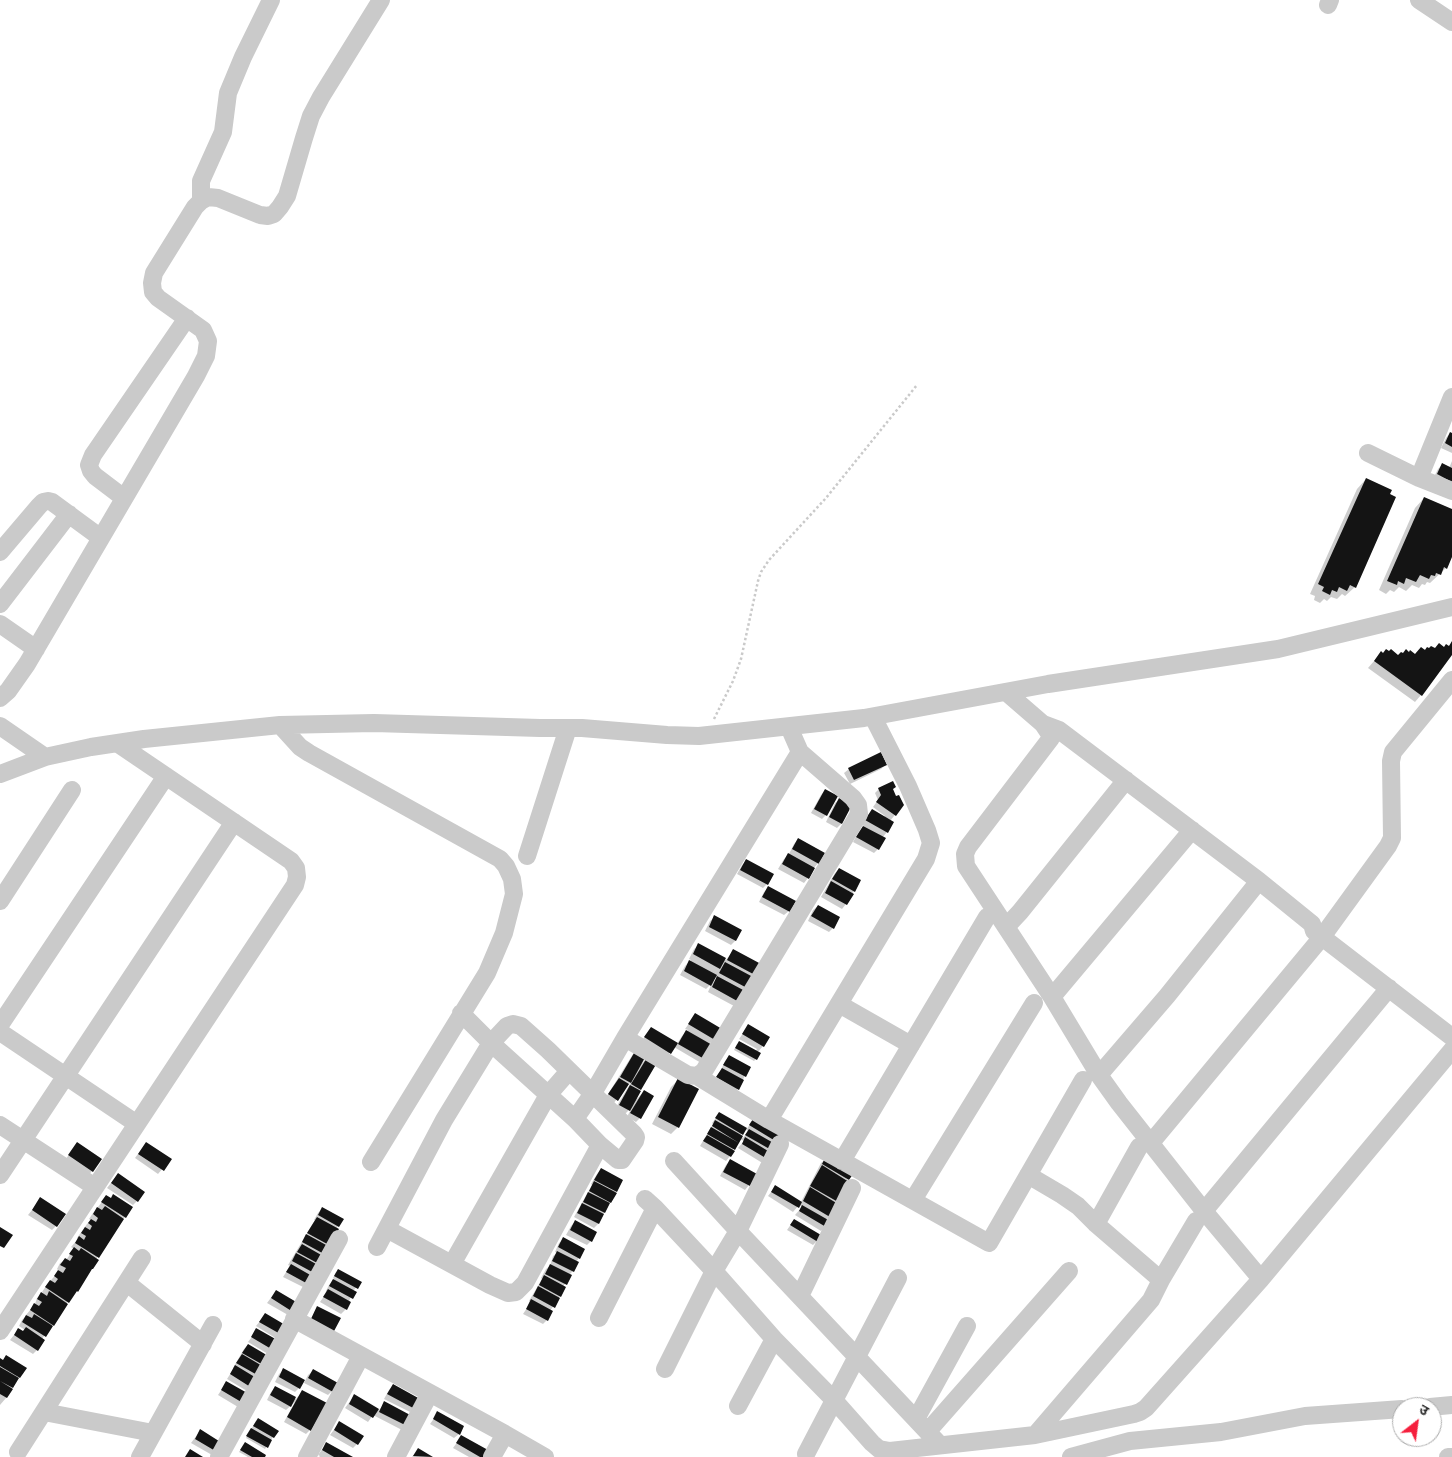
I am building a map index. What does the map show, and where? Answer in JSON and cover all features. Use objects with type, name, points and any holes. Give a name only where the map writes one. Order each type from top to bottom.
[{"type":"street","points":[[201,200],[201,181],[223,132],[226,102],[234,76],[271,0]]},
{"type":"street","points":[[0,698],[8,691],[27,664],[206,356],[208,341],[203,330],[158,298],[153,292],[154,273],[195,207],[208,196],[218,198],[260,215],[268,216],[274,214],[280,207],[287,196],[314,110],[381,0]]},
{"type":"street","points":[[1420,0],[1452,22]]},
{"type":"street","points":[[124,498],[95,476],[89,465],[93,456],[187,318]]},
{"type":"street","points":[[1419,478],[1452,397]]},
{"type":"street","points":[[1368,453],[1419,478],[1452,491]]},
{"type":"street","points":[[0,552],[43,502],[48,501],[101,538]]},
{"type":"street","points":[[0,604],[69,514]]},
{"type":"street","points":[[0,774],[45,757],[144,739],[280,725],[374,723],[582,728],[667,735],[706,736],[789,727],[872,717],[1048,684],[1278,649],[1452,608]]},
{"type":"street","points":[[0,624],[36,649]]},
{"type":"street","points":[[1096,1224],[1145,1146],[1388,846],[1392,838],[1391,761],[1393,752],[1452,680]]},
{"type":"street","points":[[1006,692],[1047,731],[1059,730],[1123,784],[1256,885],[1306,931],[1318,934],[1452,1037]]},
{"type":"street","points":[[769,1120],[926,858],[931,843],[908,786],[872,717]]},
{"type":"street","points":[[280,725],[309,753],[500,859],[506,866],[512,879],[514,894],[504,933],[487,973],[370,1162]]},
{"type":"street","points":[[0,726],[45,757]]},
{"type":"street","points":[[697,1076],[704,1071],[859,814],[858,806],[853,798],[800,752],[789,727]]},
{"type":"street","points":[[527,856],[568,728]]},
{"type":"street","points":[[1047,731],[968,847],[965,854],[966,866],[1052,997],[1091,1078],[1119,1103],[1145,1146],[1200,1216],[1262,1279]]},
{"type":"street","points":[[0,1332],[295,885],[297,877],[296,868],[291,861],[117,744]]},
{"type":"street","points":[[576,1119],[800,752]]},
{"type":"street","points":[[0,1025],[166,776]]},
{"type":"street","points":[[1006,927],[1123,784]]},
{"type":"street","points":[[0,902],[72,790]]},
{"type":"street","points":[[0,1175],[234,822]]},
{"type":"street","points":[[1052,997],[1189,834]]},
{"type":"street","points":[[625,1038],[688,1075],[697,1076],[769,1120],[989,1243],[1028,1175],[1091,1078],[1167,996],[1256,885]]},
{"type":"street","points":[[842,1161],[987,916]]},
{"type":"street","points":[[1035,1435],[1151,1300],[1200,1216],[1389,988]]},
{"type":"street","points":[[913,1200],[1034,1003]]},
{"type":"street","points":[[839,1004],[911,1045]]},
{"type":"street","points":[[377,1248],[444,1120],[492,1043],[507,1026],[513,1024],[520,1026],[548,1050],[634,1134],[635,1140],[620,1161],[600,1145],[576,1119],[548,1096],[492,1043],[461,1013]]},
{"type":"street","points":[[0,1032],[137,1124]]},
{"type":"street","points":[[599,1318],[650,1203],[879,1449],[890,1451],[1002,1440],[1035,1435],[1140,1412],[1146,1408],[1262,1279],[1452,1050]]},
{"type":"street","points":[[452,1264],[548,1096],[569,1071]]},
{"type":"street","points":[[0,1125],[95,1187]]},
{"type":"street","points":[[665,1369],[714,1271],[738,1231],[780,1144]]},
{"type":"street","points":[[387,1228],[508,1293],[516,1292],[524,1283],[600,1145]]},
{"type":"street","points":[[674,1161],[940,1445]]},
{"type":"street","points":[[1028,1175],[1078,1206],[1161,1280]]},
{"type":"street","points":[[800,1296],[852,1188]]},
{"type":"street","points":[[219,1457],[339,1239]]},
{"type":"street","points":[[18,1452],[142,1258]]},
{"type":"street","points":[[922,1425],[1069,1270]]},
{"type":"street","points":[[806,1454],[898,1278]]},
{"type":"street","points":[[127,1283],[202,1344]]},
{"type":"street","points":[[294,1320],[545,1457]]},
{"type":"street","points":[[140,1457],[213,1325]]},
{"type":"street","points":[[922,1425],[967,1326]]},
{"type":"street","points":[[738,1406],[774,1338]]},
{"type":"street","points":[[306,1457],[361,1356]]},
{"type":"street","points":[[396,1457],[430,1393]]},
{"type":"street","points":[[1071,1457],[1130,1441],[1221,1432],[1305,1416],[1392,1410]]},
{"type":"street","points":[[44,1412],[154,1433]]},
{"type":"street","points":[[492,1457],[505,1434]]},
{"type":"street","points":[[1448,1457],[1452,1456]]},
{"type":"path","points":[[706,736],[734,681],[741,659],[761,572],[826,498],[918,385]]},
{"type":"building","points":[[1450,432],[1452,433],[1452,447],[1445,443]]},
{"type":"building","points":[[1442,463],[1452,468],[1452,482],[1437,474]]},
{"type":"building","points":[[1366,478],[1392,490],[1390,494],[1396,497],[1356,588],[1350,585],[1347,591],[1339,587],[1337,592],[1332,590],[1330,595],[1322,591],[1324,587],[1318,584]]},
{"type":"building","points":[[1424,497],[1452,509],[1452,557],[1447,569],[1444,567],[1441,575],[1436,573],[1435,576],[1431,575],[1429,579],[1420,575],[1416,582],[1406,578],[1404,584],[1398,581],[1397,585],[1387,581]]},
{"type":"building","points":[[1452,641],[1452,655],[1422,696],[1374,661],[1381,651],[1383,653],[1386,649],[1389,651],[1391,649],[1398,655],[1406,649],[1415,654],[1421,647],[1425,650],[1431,646],[1435,648],[1439,643],[1444,647],[1446,644],[1449,646]]},
{"type":"building","points":[[881,752],[887,765],[854,780],[848,768]]},
{"type":"building","points":[[893,781],[896,787],[893,789],[896,796],[899,795],[904,805],[896,816],[876,802],[881,795],[878,788]]},
{"type":"building","points":[[825,789],[838,796],[827,816],[814,809]]},
{"type":"building","points":[[839,798],[852,805],[842,824],[829,817]]},
{"type":"building","points":[[872,809],[894,822],[888,833],[865,820]]},
{"type":"building","points":[[863,826],[886,838],[879,850],[856,837]]},
{"type":"building","points":[[798,838],[825,853],[819,864],[792,849]]},
{"type":"building","points":[[788,853],[815,868],[809,879],[782,864]]},
{"type":"building","points":[[746,859],[774,874],[768,885],[740,870]]},
{"type":"building","points":[[839,868],[861,880],[855,892],[832,879]]},
{"type":"building","points":[[831,881],[854,894],[847,905],[825,893]]},
{"type":"building","points":[[768,886],[796,901],[790,912],[762,897]]},
{"type":"building","points":[[818,905],[840,917],[834,929],[811,916]]},
{"type":"building","points":[[714,915],[742,930],[736,941],[709,927]]},
{"type":"building","points":[[698,943],[726,958],[720,969],[693,954]]},
{"type":"building","points":[[733,949],[761,964],[755,975],[727,960]]},
{"type":"building","points":[[689,960],[717,975],[711,986],[684,971]]},
{"type":"building","points":[[725,962],[753,977],[747,988],[719,973]]},
{"type":"building","points":[[717,976],[745,991],[739,1002],[712,987]]},
{"type":"building","points":[[695,1013],[722,1029],[715,1040],[688,1024]]},
{"type":"building","points":[[748,1024],[770,1037],[764,1047],[742,1034]]},
{"type":"building","points":[[651,1027],[678,1043],[671,1054],[644,1037]]},
{"type":"building","points":[[686,1030],[714,1046],[706,1060],[678,1044]]},
{"type":"building","points":[[739,1041],[761,1053],[757,1060],[735,1048]]},
{"type":"building","points":[[637,1048],[647,1054],[631,1083],[620,1077]]},
{"type":"building","points":[[729,1055],[751,1067],[746,1077],[723,1065]]},
{"type":"building","points":[[648,1056],[658,1061],[641,1090],[631,1084]]},
{"type":"building","points":[[722,1068],[744,1080],[739,1090],[716,1077]]},
{"type":"building","points":[[619,1078],[629,1084],[618,1101],[608,1094]]},
{"type":"building","points":[[678,1078],[699,1089],[679,1128],[658,1117]]},
{"type":"building","points":[[630,1085],[641,1091],[630,1111],[619,1105]]},
{"type":"building","points":[[644,1090],[654,1096],[641,1119],[630,1113]]},
{"type":"building","points":[[719,1112],[747,1128],[743,1135],[715,1118]]},
{"type":"building","points":[[753,1119],[781,1135],[777,1142],[749,1125]]},
{"type":"building","points":[[715,1120],[743,1136],[739,1143],[712,1126]]},
{"type":"building","points":[[711,1127],[739,1143],[735,1150],[707,1134]]},
{"type":"building","points":[[749,1129],[777,1145],[773,1151],[745,1135]]},
{"type":"building","points":[[707,1135],[735,1151],[731,1157],[703,1141]]},
{"type":"building","points":[[745,1137],[773,1154],[769,1160],[742,1144]]},
{"type":"building","points":[[77,1142],[102,1159],[93,1172],[68,1155]]},
{"type":"building","points":[[146,1142],[172,1159],[164,1171],[138,1154]]},
{"type":"building","points":[[825,1158],[853,1174],[849,1180],[822,1164]]},
{"type":"building","points":[[730,1159],[757,1174],[750,1186],[723,1172]]},
{"type":"building","points":[[822,1165],[849,1182],[838,1202],[810,1186]]},
{"type":"building","points":[[601,1168],[623,1180],[617,1192],[594,1180]]},
{"type":"building","points":[[118,1173],[145,1192],[138,1202],[111,1183]]},
{"type":"building","points":[[594,1181],[617,1193],[611,1203],[589,1191]]},
{"type":"building","points":[[775,1185],[802,1202],[799,1208],[771,1192]]},
{"type":"building","points":[[810,1187],[838,1204],[830,1217],[803,1201]]},
{"type":"building","points":[[588,1192],[610,1203],[605,1213],[583,1202]]},
{"type":"building","points":[[113,1194],[133,1207],[126,1218],[101,1202],[106,1195],[111,1198]]},
{"type":"building","points":[[40,1197],[66,1214],[57,1227],[32,1210]]},
{"type":"building","points":[[582,1203],[604,1214],[599,1224],[577,1213]]},
{"type":"building","points":[[802,1205],[830,1221],[826,1227],[799,1211]]},
{"type":"building","points":[[105,1206],[124,1219],[99,1258],[75,1243],[79,1236],[84,1240],[86,1236],[81,1233],[85,1227],[90,1230],[92,1226],[88,1223],[91,1219],[96,1222],[98,1218],[93,1214],[97,1207],[102,1210]]},
{"type":"building","points":[[322,1207],[344,1219],[339,1227],[318,1215]]},
{"type":"building","points":[[317,1217],[339,1229],[329,1245],[307,1233]]},
{"type":"building","points":[[794,1219],[821,1235],[818,1242],[790,1225]]},
{"type":"building","points":[[575,1220],[597,1232],[592,1242],[570,1230]]},
{"type":"building","points":[[0,1227],[13,1235],[4,1248],[0,1246]]},
{"type":"building","points":[[306,1234],[328,1246],[324,1254],[302,1242]]},
{"type":"building","points":[[563,1237],[585,1249],[580,1259],[558,1247]]},
{"type":"building","points":[[302,1244],[323,1256],[319,1264],[297,1252]]},
{"type":"building","points":[[74,1247],[79,1251],[81,1248],[99,1260],[69,1303],[45,1287],[50,1280],[55,1283],[58,1279],[54,1276],[58,1270],[63,1273],[66,1268],[60,1265],[65,1258],[70,1261],[73,1256],[69,1254]]},
{"type":"building","points":[[557,1251],[579,1262],[574,1272],[552,1261]]},
{"type":"building","points":[[296,1253],[318,1265],[314,1273],[292,1261]]},
{"type":"building","points":[[291,1264],[312,1276],[308,1284],[286,1272]]},
{"type":"building","points":[[550,1264],[572,1275],[567,1285],[545,1274]]},
{"type":"building","points":[[338,1269],[362,1282],[358,1289],[334,1276]]},
{"type":"building","points":[[544,1275],[566,1287],[561,1297],[539,1285]]},
{"type":"building","points":[[333,1279],[357,1292],[353,1299],[329,1286]]},
{"type":"building","points":[[538,1286],[560,1298],[555,1308],[533,1296]]},
{"type":"building","points":[[328,1289],[351,1302],[347,1310],[323,1297]]},
{"type":"building","points":[[276,1290],[298,1303],[293,1312],[271,1298]]},
{"type":"building","points":[[49,1291],[68,1304],[54,1326],[30,1310],[34,1303],[39,1306],[42,1302],[37,1299],[41,1292],[47,1296]]},
{"type":"building","points":[[531,1299],[553,1311],[548,1321],[526,1309]]},
{"type":"building","points":[[317,1306],[341,1318],[333,1333],[310,1321]]},
{"type":"building","points":[[265,1313],[287,1326],[282,1335],[259,1322]]},
{"type":"building","points":[[34,1314],[53,1326],[46,1337],[22,1322],[26,1315],[32,1318]]},
{"type":"building","points":[[26,1327],[45,1340],[38,1351],[14,1335],[18,1328],[23,1331]]},
{"type":"building","points":[[256,1328],[279,1341],[273,1350],[251,1337]]},
{"type":"building","points":[[248,1344],[270,1357],[265,1366],[242,1353]]},
{"type":"building","points":[[242,1354],[264,1367],[259,1376],[236,1363]]},
{"type":"building","points":[[6,1355],[27,1368],[20,1378],[0,1366],[0,1358],[3,1360]]},
{"type":"building","points":[[235,1365],[258,1379],[252,1388],[230,1374]]},
{"type":"building","points":[[0,1367],[19,1378],[13,1388],[0,1381]]},
{"type":"building","points":[[283,1368],[305,1380],[300,1389],[279,1377]]},
{"type":"building","points":[[313,1369],[338,1383],[333,1392],[308,1378]]},
{"type":"building","points":[[0,1381],[13,1389],[7,1398],[0,1394]]},
{"type":"building","points":[[226,1381],[249,1394],[243,1403],[221,1390]]},
{"type":"building","points":[[393,1384],[420,1399],[415,1409],[387,1394]]},
{"type":"building","points":[[275,1386],[296,1397],[291,1407],[270,1395]]},
{"type":"building","points":[[302,1390],[327,1403],[311,1431],[287,1417]]},
{"type":"building","points":[[354,1394],[379,1409],[373,1418],[349,1404]]},
{"type":"building","points":[[384,1401],[412,1416],[407,1426],[379,1412]]},
{"type":"building","points":[[437,1411],[464,1426],[460,1435],[433,1419]]},
{"type":"building","points":[[258,1418],[279,1431],[274,1438],[253,1426]]},
{"type":"building","points":[[339,1421],[364,1436],[358,1445],[334,1430]]},
{"type":"building","points":[[251,1428],[272,1440],[268,1448],[246,1436]]},
{"type":"building","points":[[200,1429],[222,1443],[217,1452],[195,1439]]},
{"type":"building","points":[[461,1435],[488,1450],[484,1457],[480,1457],[456,1443]]},
{"type":"building","points":[[245,1442],[266,1455],[265,1457],[252,1457],[240,1450]]},
{"type":"building","points":[[326,1442],[353,1457],[334,1457],[322,1450]]},
{"type":"building","points":[[418,1448],[433,1457],[413,1456]]},
{"type":"building","points":[[190,1449],[203,1457],[185,1457]]}]
